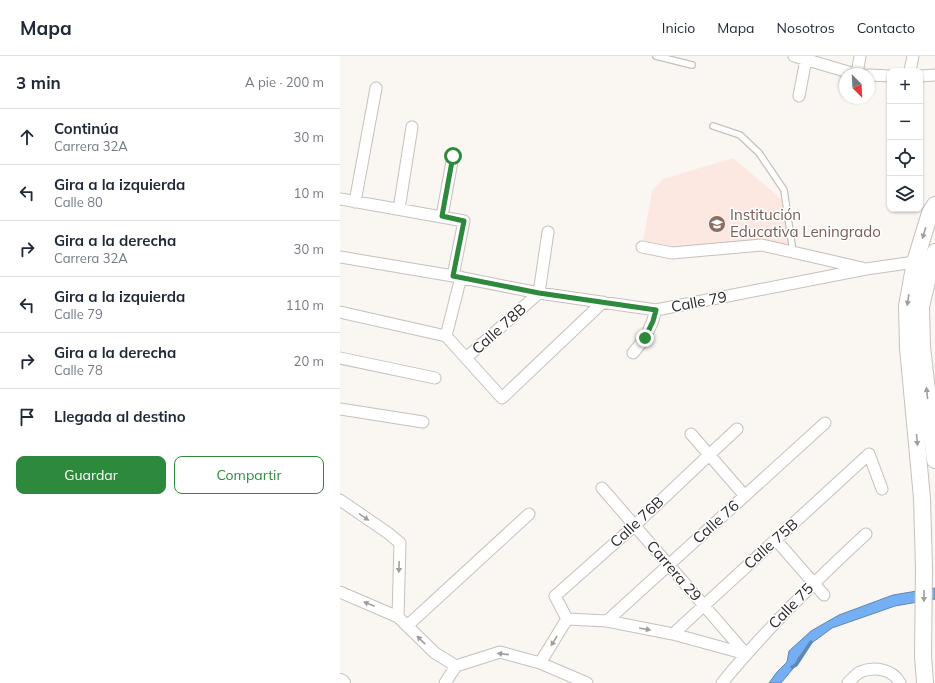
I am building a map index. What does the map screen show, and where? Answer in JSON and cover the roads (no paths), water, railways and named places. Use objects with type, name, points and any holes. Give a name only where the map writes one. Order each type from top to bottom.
[{"type":"main road","points":[[935,205],[930,213],[929,261],[921,308],[922,347],[935,460]]},
{"type":"main road","points":[[925,683],[923,656],[924,568],[922,498],[908,348],[907,306],[929,261]]},
{"type":"street","points":[[794,56],[839,69]]},
{"type":"street","points":[[857,68],[860,56]]},
{"type":"street","points":[[910,68],[912,56]]},
{"type":"street","points":[[799,96],[806,59]]},
{"type":"street","points":[[875,75],[887,76]]},
{"type":"street","points":[[923,76],[935,75]]},
{"type":"street","points":[[355,202],[376,88]]},
{"type":"street","points":[[398,209],[412,127]]},
{"type":"street","points":[[442,216],[453,156]]},
{"type":"street","points":[[340,199],[464,221],[457,277],[446,336]]},
{"type":"street","name":"Calle 78B","points":[[466,358],[539,293],[548,232]]},
{"type":"street","points":[[642,247],[672,253],[762,245],[866,269]]},
{"type":"street","name":"Calle 79","points":[[340,257],[539,293],[656,310],[866,269],[929,261]]},
{"type":"street","points":[[340,312],[446,336],[502,398],[603,302]]},
{"type":"street","points":[[633,353],[645,338],[656,310]]},
{"type":"street","points":[[340,358],[435,378]]},
{"type":"street","points":[[340,409],[423,422]]},
{"type":"street","name":"Calle 76","points":[[607,621],[825,423]]},
{"type":"street","name":"Calle 76B","points":[[567,619],[556,596],[737,430]]},
{"type":"street","points":[[691,434],[744,496]]},
{"type":"street","name":"Calle 75B","points":[[673,634],[869,454],[882,489]]},
{"type":"street","name":"Carrera 29","points":[[602,488],[746,654]]},
{"type":"street","points":[[340,500],[400,543],[398,616]]},
{"type":"street","points":[[407,626],[529,514]]},
{"type":"street","name":"Calle 75","points":[[722,683],[746,654],[813,582],[866,534]]},
{"type":"street","points":[[776,540],[824,595]]},
{"type":"street","points":[[340,592],[398,616],[435,653],[456,666]]},
{"type":"street","points":[[540,663],[567,619],[607,621],[673,634],[746,654]]},
{"type":"street","points":[[445,683],[456,666],[500,652],[540,663],[587,683]]},
{"type":"street","points":[[848,683],[859,672],[873,668],[888,671],[899,680],[900,683]]},
{"type":"lane","points":[[656,56],[692,66]]},
{"type":"lane","points":[[713,126],[740,135],[759,153],[784,190],[794,252]]},
{"type":"water","points":[[935,588],[935,599],[895,606],[832,628],[809,645],[798,658],[796,665],[781,683],[769,683],[787,662],[789,651],[811,631],[839,615],[893,595]]},
{"type":"waterway","points":[[792,667],[796,665],[811,642]]},
{"type":"place","name":"Institución Educativa Leningrado","points":[[717,224]]}]
